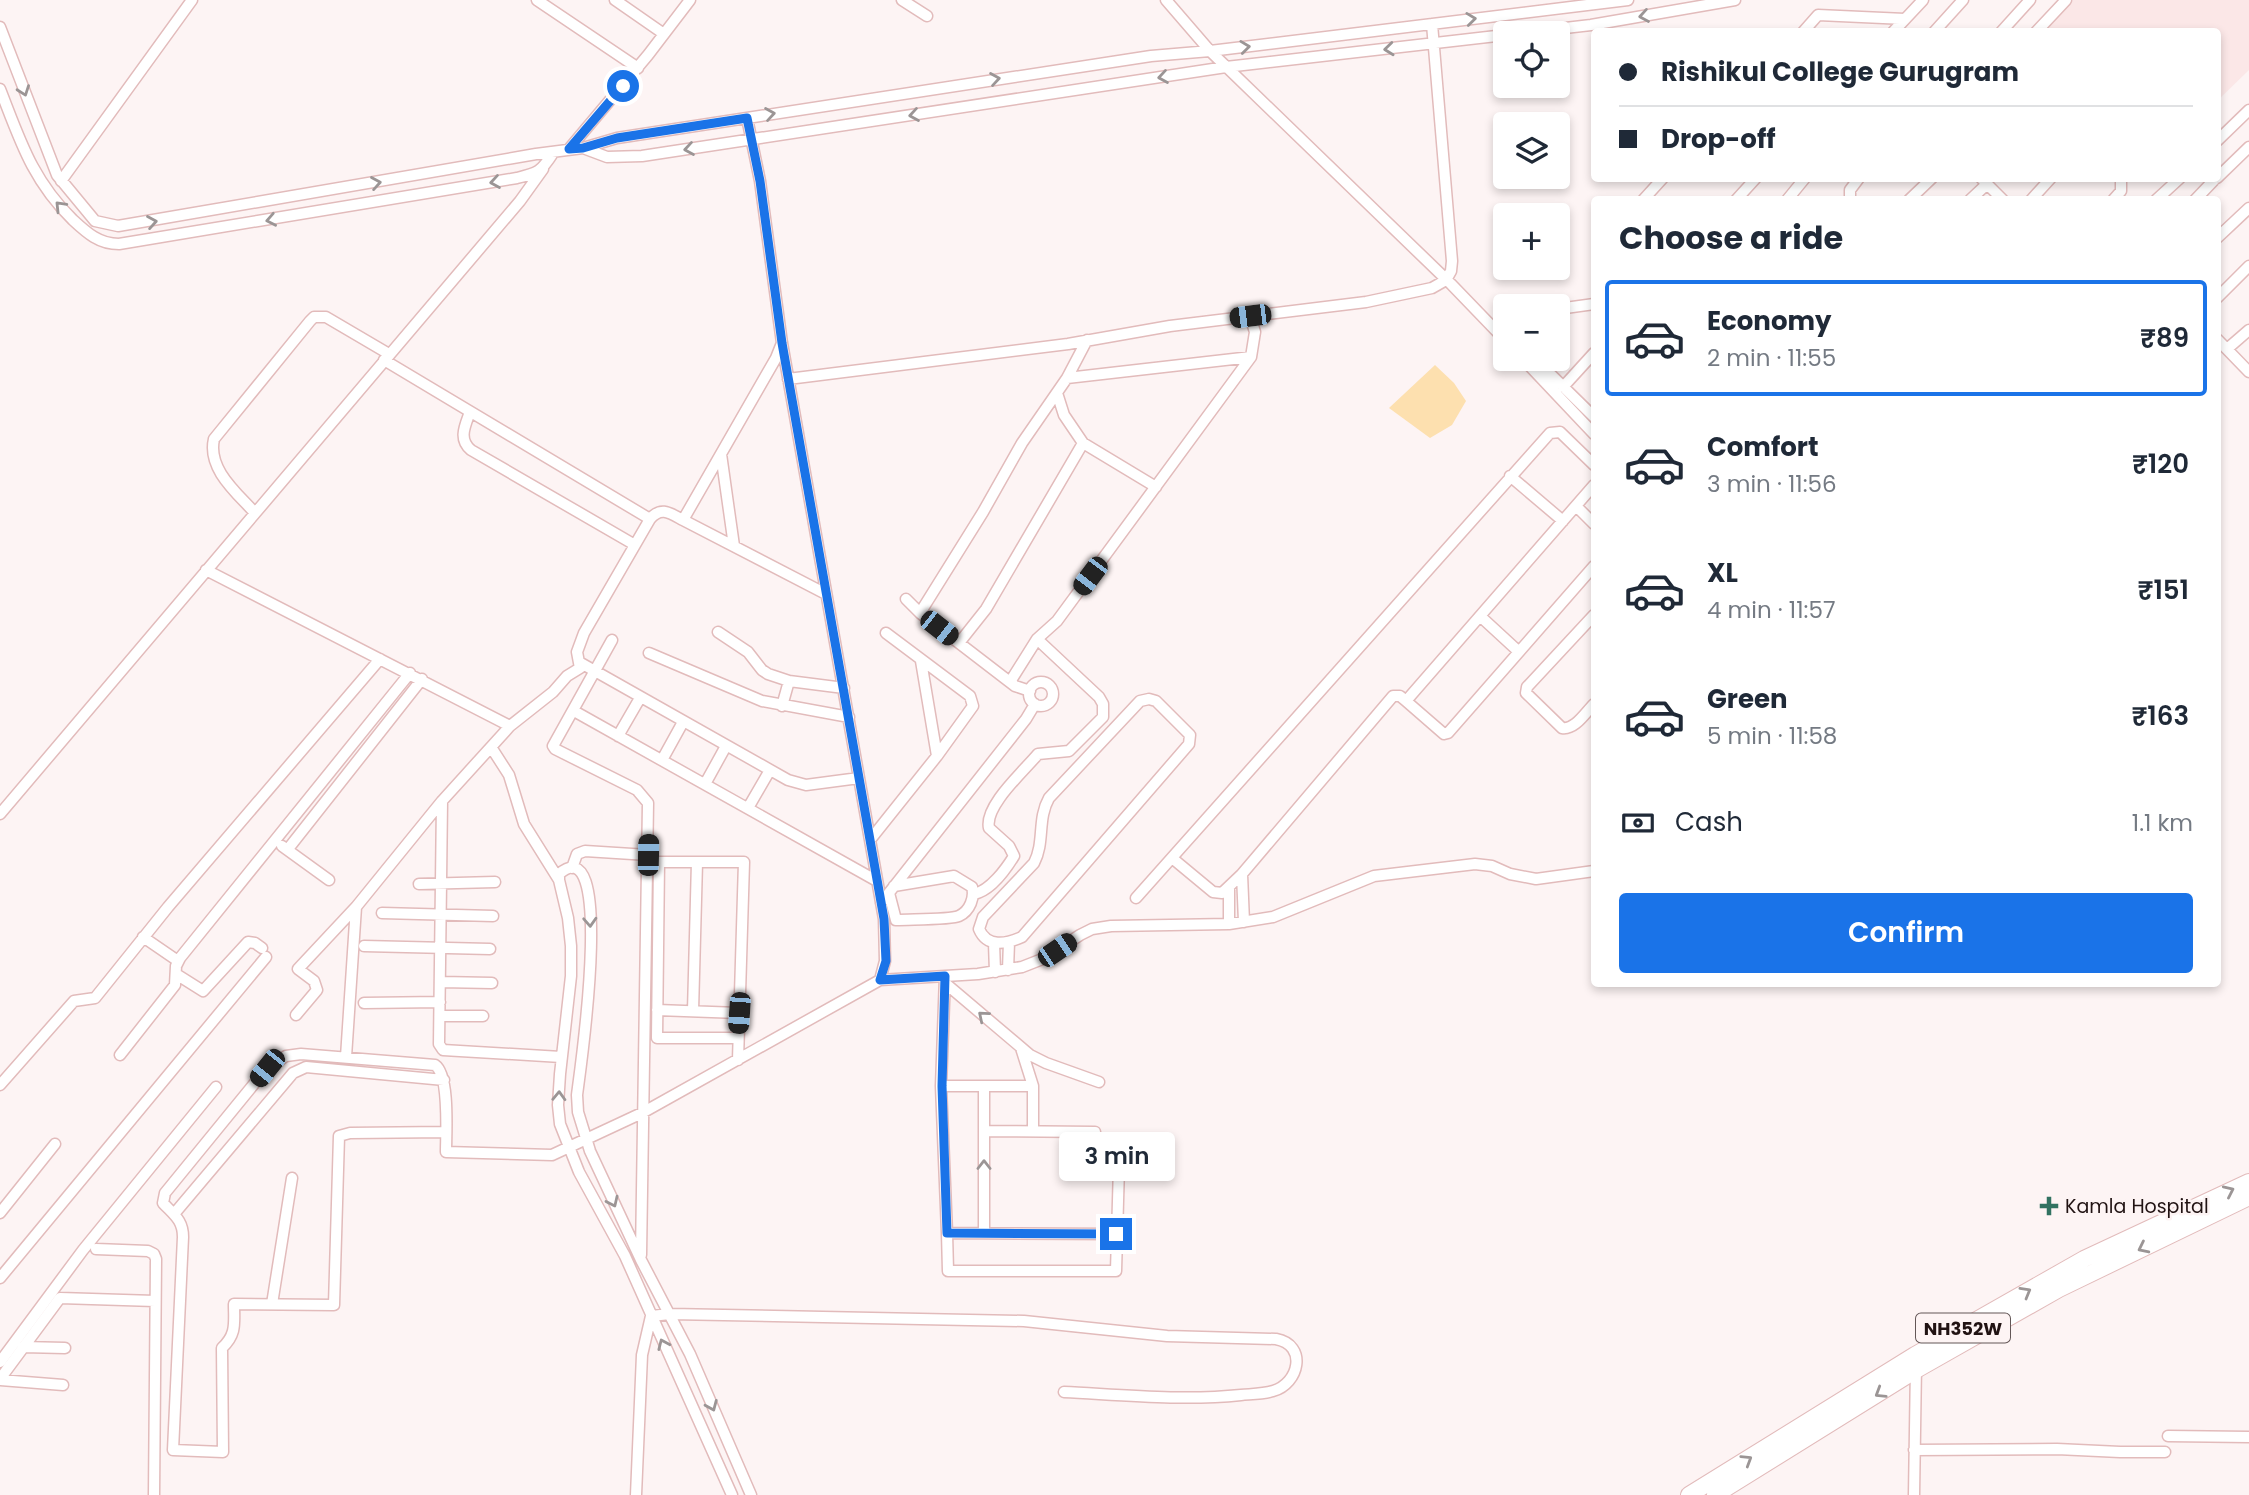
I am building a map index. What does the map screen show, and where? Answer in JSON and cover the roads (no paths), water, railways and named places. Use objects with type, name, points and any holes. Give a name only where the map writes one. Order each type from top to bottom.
[{"type":"highway","name":"NH352W","points":[[1715,1495],[1916,1363],[2084,1259],[2249,1182]]},
{"type":"highway","name":"NH352W","points":[[1689,1495],[1916,1363],[2249,1196]]},
{"type":"street","points":[[61,181],[192,0]]},
{"type":"street","points":[[537,0],[638,68]]},
{"type":"street","points":[[615,0],[664,34]]},
{"type":"street","points":[[569,149],[638,68],[690,0]]},
{"type":"street","points":[[902,0],[927,16]]},
{"type":"street","points":[[1166,0],[1210,51],[1493,328]]},
{"type":"street","points":[[0,27],[47,152],[61,181],[95,221],[118,226],[583,148],[617,138],[1084,65],[1628,0]]},
{"type":"street","points":[[1570,27],[1735,0]]},
{"type":"street","points":[[1897,28],[1923,0]]},
{"type":"street","points":[[1938,28],[1963,0]]},
{"type":"street","points":[[2005,28],[2030,0]]},
{"type":"street","points":[[2040,28],[2066,0]]},
{"type":"street","points":[[1807,28],[1818,15],[1905,19]]},
{"type":"street","points":[[788,379],[1366,302],[1432,288],[1446,280],[1452,261],[1432,24]]},
{"type":"street","points":[[583,148],[607,157],[629,157],[1226,67],[1493,36]]},
{"type":"street","points":[[0,89],[32,168],[53,200],[91,236],[108,244],[238,226],[517,178],[535,174],[543,169]]},
{"type":"street","points":[[2221,137],[2249,110]]},
{"type":"street","points":[[747,118],[788,379],[881,903],[886,961],[880,980]]},
{"type":"street","points":[[2221,174],[2249,147]]},
{"type":"street","points":[[0,814],[520,201],[553,153]]},
{"type":"street","points":[[1647,196],[1659,182]]},
{"type":"street","points":[[1740,196],[1752,182]]},
{"type":"street","points":[[1790,196],[1802,182]]},
{"type":"street","points":[[1913,196],[1928,182]]},
{"type":"street","points":[[1985,182],[1999,196]]},
{"type":"street","points":[[2037,196],[2048,182]]},
{"type":"street","points":[[2160,196],[2176,182]]},
{"type":"street","points":[[2199,196],[2213,182]]},
{"type":"street","points":[[2221,234],[2249,208]]},
{"type":"street","points":[[2221,294],[2249,266]]},
{"type":"street","points":[[1570,307],[1591,304]]},
{"type":"street","points":[[1010,682],[1037,639],[1057,621],[1251,357],[1255,332],[1250,316]]},
{"type":"street","points":[[255,513],[221,474],[213,452],[214,439],[310,321],[314,317],[326,317],[470,412],[650,519]]},
{"type":"street","points":[[2227,349],[2249,330]]},
{"type":"street","points":[[920,612],[983,512],[1022,443],[1067,378],[1087,340]]},
{"type":"street","points":[[683,520],[782,343]]},
{"type":"street","points":[[2221,343],[2249,372]]},
{"type":"street","points":[[1563,387],[1591,356]]},
{"type":"street","points":[[1067,378],[1251,357]]},
{"type":"street","points":[[1534,371],[1591,431]]},
{"type":"street","points":[[1547,371],[1591,413]]},
{"type":"street","points":[[1057,393],[1064,415],[1083,443],[1156,487]]},
{"type":"street","points":[[470,412],[463,433],[466,446],[635,545]]},
{"type":"street","points":[[1136,898],[1547,435],[1560,432],[1591,462]]},
{"type":"street","points":[[959,643],[986,609],[1083,443]]},
{"type":"street","points":[[721,454],[733,546]]},
{"type":"street","points":[[1510,476],[1563,521]]},
{"type":"street","points":[[1406,701],[1591,488]]},
{"type":"street","points":[[1576,506],[1591,521]]},
{"type":"street","points":[[296,1014],[317,990],[314,981],[298,970],[356,907],[442,801],[510,726],[553,692],[567,676],[580,668],[578,652],[584,633],[650,519],[658,511],[683,520],[826,594]]},
{"type":"street","points":[[1172,858],[1213,892],[1222,892],[1242,874],[1393,696],[1399,696],[1406,701],[1446,734],[1591,569]]},
{"type":"street","points":[[206,570],[510,726]]},
{"type":"street","points":[[906,599],[1010,682],[1021,690],[1030,691]]},
{"type":"street","points":[[1480,616],[1518,651]]},
{"type":"street","points":[[1591,618],[1527,687],[1526,693],[1566,730],[1591,707]]},
{"type":"street","points":[[718,632],[748,652],[762,670],[789,681],[844,688]]},
{"type":"street","points":[[870,840],[970,712],[973,701],[886,633]]},
{"type":"street","points":[[974,894],[982,893],[1014,856],[1009,846],[989,828],[988,814],[995,804],[1038,754],[1069,751],[1103,717],[1098,696],[1037,639]]},
{"type":"street","points":[[612,640],[553,746],[643,795],[648,803],[641,1261],[633,1275]]},
{"type":"street","points":[[649,653],[752,697],[782,706],[849,717]]},
{"type":"street","points":[[0,1085],[74,1001],[95,998],[143,937],[380,659]]},
{"type":"street","points":[[921,661],[937,755]]},
{"type":"street","points":[[579,662],[788,780],[806,785],[859,778]]},
{"type":"street","points":[[120,1055],[172,990],[178,961],[410,673]]},
{"type":"street","points":[[288,849],[422,680]]},
{"type":"street","points":[[782,706],[789,681]]},
{"type":"street","points":[[1041,682],[1048,684],[1053,697],[1049,703],[1042,706],[1035,704],[1030,698],[1030,691],[1034,685],[1041,682]]},
{"type":"street","points":[[618,736],[640,698]]},
{"type":"street","points":[[1140,701],[1156,701],[1190,734],[1189,744],[1028,931],[1022,937],[1009,942],[994,943],[979,929],[983,917],[1034,863],[1040,847],[1041,816],[1049,798],[1140,701]]},
{"type":"street","points":[[881,903],[1035,704]]},
{"type":"street","points":[[574,711],[877,881]]},
{"type":"street","points":[[662,760],[683,722]]},
{"type":"street","points":[[705,784],[726,746]]},
{"type":"street","points":[[491,747],[509,775],[524,824],[559,880]]},
{"type":"street","points":[[748,808],[770,770]]},
{"type":"street","points":[[442,801],[442,982],[439,1044],[443,1050],[561,1057]]},
{"type":"street","points":[[274,841],[329,880]]},
{"type":"street","points":[[572,868],[577,854],[585,851],[648,855]]},
{"type":"street","points":[[738,1038],[657,1038],[659,862],[744,862],[738,1060]]},
{"type":"street","points":[[693,1011],[697,862]]},
{"type":"street","points":[[446,1132],[350,1132],[339,1136],[334,1305],[234,1304],[234,1334],[222,1348],[223,1452],[173,1450],[183,1226],[180,1219],[163,1203],[165,1193],[267,1068],[286,1056],[345,1057],[435,1065],[442,1071],[444,1080],[446,1132],[446,1152],[552,1155],[642,1113],[880,980],[945,980],[1008,970],[1039,961],[1092,929],[1120,925],[1230,924],[1273,917],[1374,876],[1475,864],[1492,866],[1510,874],[1536,879],[1591,871]]},
{"type":"street","points":[[732,1495],[633,1275],[568,1147],[560,1124],[558,1105],[561,1057],[571,976],[568,918],[559,880],[559,874],[565,869],[572,868],[580,872],[585,880],[589,899],[591,983],[577,1095],[578,1111],[586,1139],[641,1261],[690,1354],[751,1495]]},
{"type":"street","points":[[1242,874],[1244,922]]},
{"type":"street","points":[[954,876],[972,887],[974,894],[970,905],[959,916],[896,920],[892,890],[954,876]]},
{"type":"street","points":[[419,884],[495,882]]},
{"type":"street","points":[[1229,887],[1230,924]]},
{"type":"street","points":[[345,1057],[356,907]]},
{"type":"street","points":[[383,913],[493,916]]},
{"type":"street","points":[[143,937],[178,961]]},
{"type":"street","points":[[0,1278],[264,953],[251,941],[245,943],[203,991],[176,974]]},
{"type":"street","points":[[1008,970],[1009,942]]},
{"type":"street","points":[[994,943],[995,972]]},
{"type":"street","points":[[364,946],[490,949]]},
{"type":"street","points":[[945,980],[1021,1048],[1040,1061],[1099,1082]]},
{"type":"street","points":[[945,980],[942,1086],[948,1271],[1116,1271],[1119,1166],[1097,1166],[1095,1132],[984,1131]]},
{"type":"street","points":[[442,982],[492,983]]},
{"type":"street","points":[[364,1003],[440,1002]]},
{"type":"street","points":[[657,1010],[739,1013]]},
{"type":"street","points":[[440,1016],[483,1016]]},
{"type":"street","points":[[1021,1048],[1033,1086],[1033,1131]]},
{"type":"street","points":[[174,1214],[293,1073],[306,1067],[444,1080]]},
{"type":"street","points":[[942,1086],[1033,1086]]},
{"type":"street","points":[[984,1086],[984,1233]]},
{"type":"street","points":[[0,1362],[98,1231],[216,1087]]},
{"type":"street","points":[[0,1213],[55,1144]]},
{"type":"street","points":[[272,1304],[292,1178]]},
{"type":"street","points":[[947,1233],[1116,1234]]},
{"type":"street","points":[[96,1248],[148,1251],[154,1255],[154,1495]]},
{"type":"street","points":[[0,1380],[60,1298],[155,1301]]},
{"type":"street","points":[[651,1316],[670,1314],[1072,1324],[1167,1336],[1276,1339],[1286,1341],[1294,1347],[1297,1361],[1292,1378],[1285,1387],[1272,1392],[1190,1397],[1064,1392]]},
{"type":"street","points":[[636,1495],[642,1356],[651,1316]]},
{"type":"street","points":[[23,1347],[65,1348]]},
{"type":"street","points":[[1914,1495],[1916,1363]]},
{"type":"street","points":[[0,1380],[63,1385]]},
{"type":"street","points":[[2168,1436],[2249,1437]]},
{"type":"street","points":[[1914,1450],[2057,1449],[2165,1452]]},
{"type":"place","name":"Kamla Hospital","points":[[2049,1206]]}]
